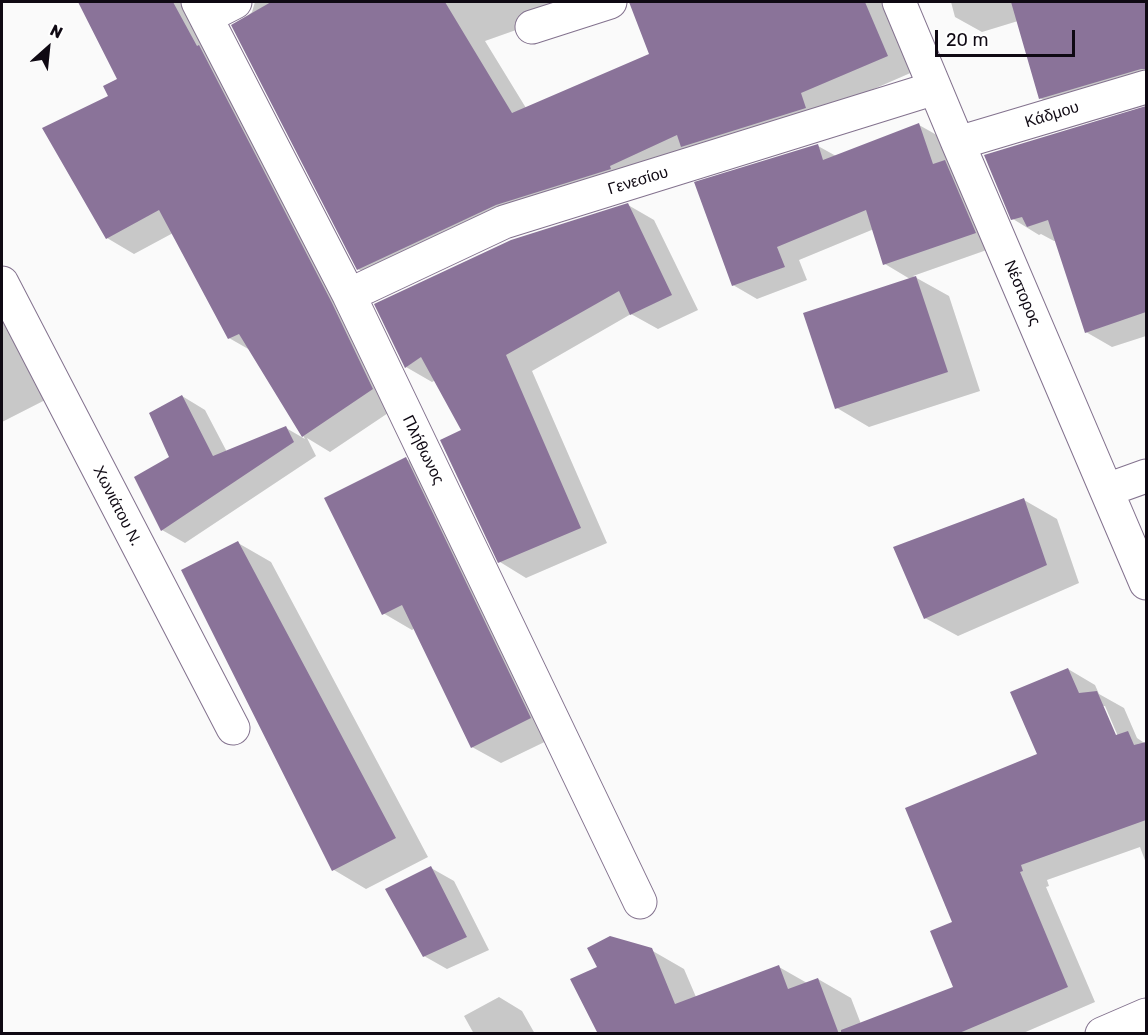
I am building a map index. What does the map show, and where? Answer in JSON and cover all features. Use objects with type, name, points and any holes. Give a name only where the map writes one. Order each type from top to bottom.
[{"type":"street","points":[[202,9],[235,2]]},
{"type":"street","points":[[532,27],[610,2]]},
{"type":"street","name":"Νέστορος","points":[[899,2],[1146,583]]},
{"type":"street","name":"Πλήθωνος","points":[[202,9],[349,295],[640,902]]},
{"type":"street","name":"Κάδμου","points":[[958,143],[1146,87]]},
{"type":"street","name":"Γενεσίου","points":[[349,295],[504,222],[935,88]]},
{"type":"street","name":"Χωνιάτου Ν.","points":[[2,284],[233,728]]},
{"type":"street","points":[[1107,490],[1146,476]]},
{"type":"street","points":[[1102,1034],[1146,1015]]},
{"type":"building","points":[[78,2],[173,2],[197,46],[199,45],[332,303],[373,389],[302,437],[239,334],[228,339],[159,210],[106,239],[42,128],[108,96],[103,86],[117,79]]},
{"type":"building","points":[[271,2],[445,2],[512,113],[649,54],[629,2],[865,2],[888,56],[801,93],[806,108],[681,147],[677,135],[610,166],[611,169],[496,205],[357,270],[231,25]]},
{"type":"building","points":[[1011,2],[1146,2],[1146,69],[1039,99]]},
{"type":"building","points":[[1146,106],[1146,312],[1085,333],[1048,220],[1027,227],[1022,217],[1011,220],[984,155]]},
{"type":"building","points":[[919,123],[933,164],[945,160],[976,233],[883,265],[866,210],[777,247],[785,267],[732,286],[694,182],[818,144],[823,160]]},
{"type":"building","points":[[628,203],[672,295],[630,315],[619,291],[506,355],[581,528],[498,563],[440,440],[461,430],[421,357],[405,368],[374,304],[511,240]]},
{"type":"building","points":[[916,276],[948,372],[835,409],[803,313]]},
{"type":"building","points":[[182,395],[213,456],[286,426],[294,442],[161,531],[134,477],[169,457],[149,413]]},
{"type":"building","points":[[406,457],[531,718],[471,748],[402,605],[382,615],[324,498]]},
{"type":"building","points":[[1024,498],[1047,565],[924,619],[893,547]]},
{"type":"building","points":[[238,541],[396,838],[332,871],[181,570]]},
{"type":"building","points":[[1068,668],[1079,693],[1097,691],[1116,735],[1128,731],[1134,745],[1146,742],[1146,820],[1021,865],[1023,871],[1020,872],[1068,987],[957,1034],[841,1034],[841,1030],[953,987],[930,931],[952,922],[905,808],[1037,754],[1010,692]]},
{"type":"building","points":[[431,866],[467,937],[423,957],[385,889]]},
{"type":"building","points":[[610,936],[652,948],[675,1004],[779,965],[788,989],[818,978],[839,1034],[598,1034],[570,979],[597,967],[587,948]]}]
